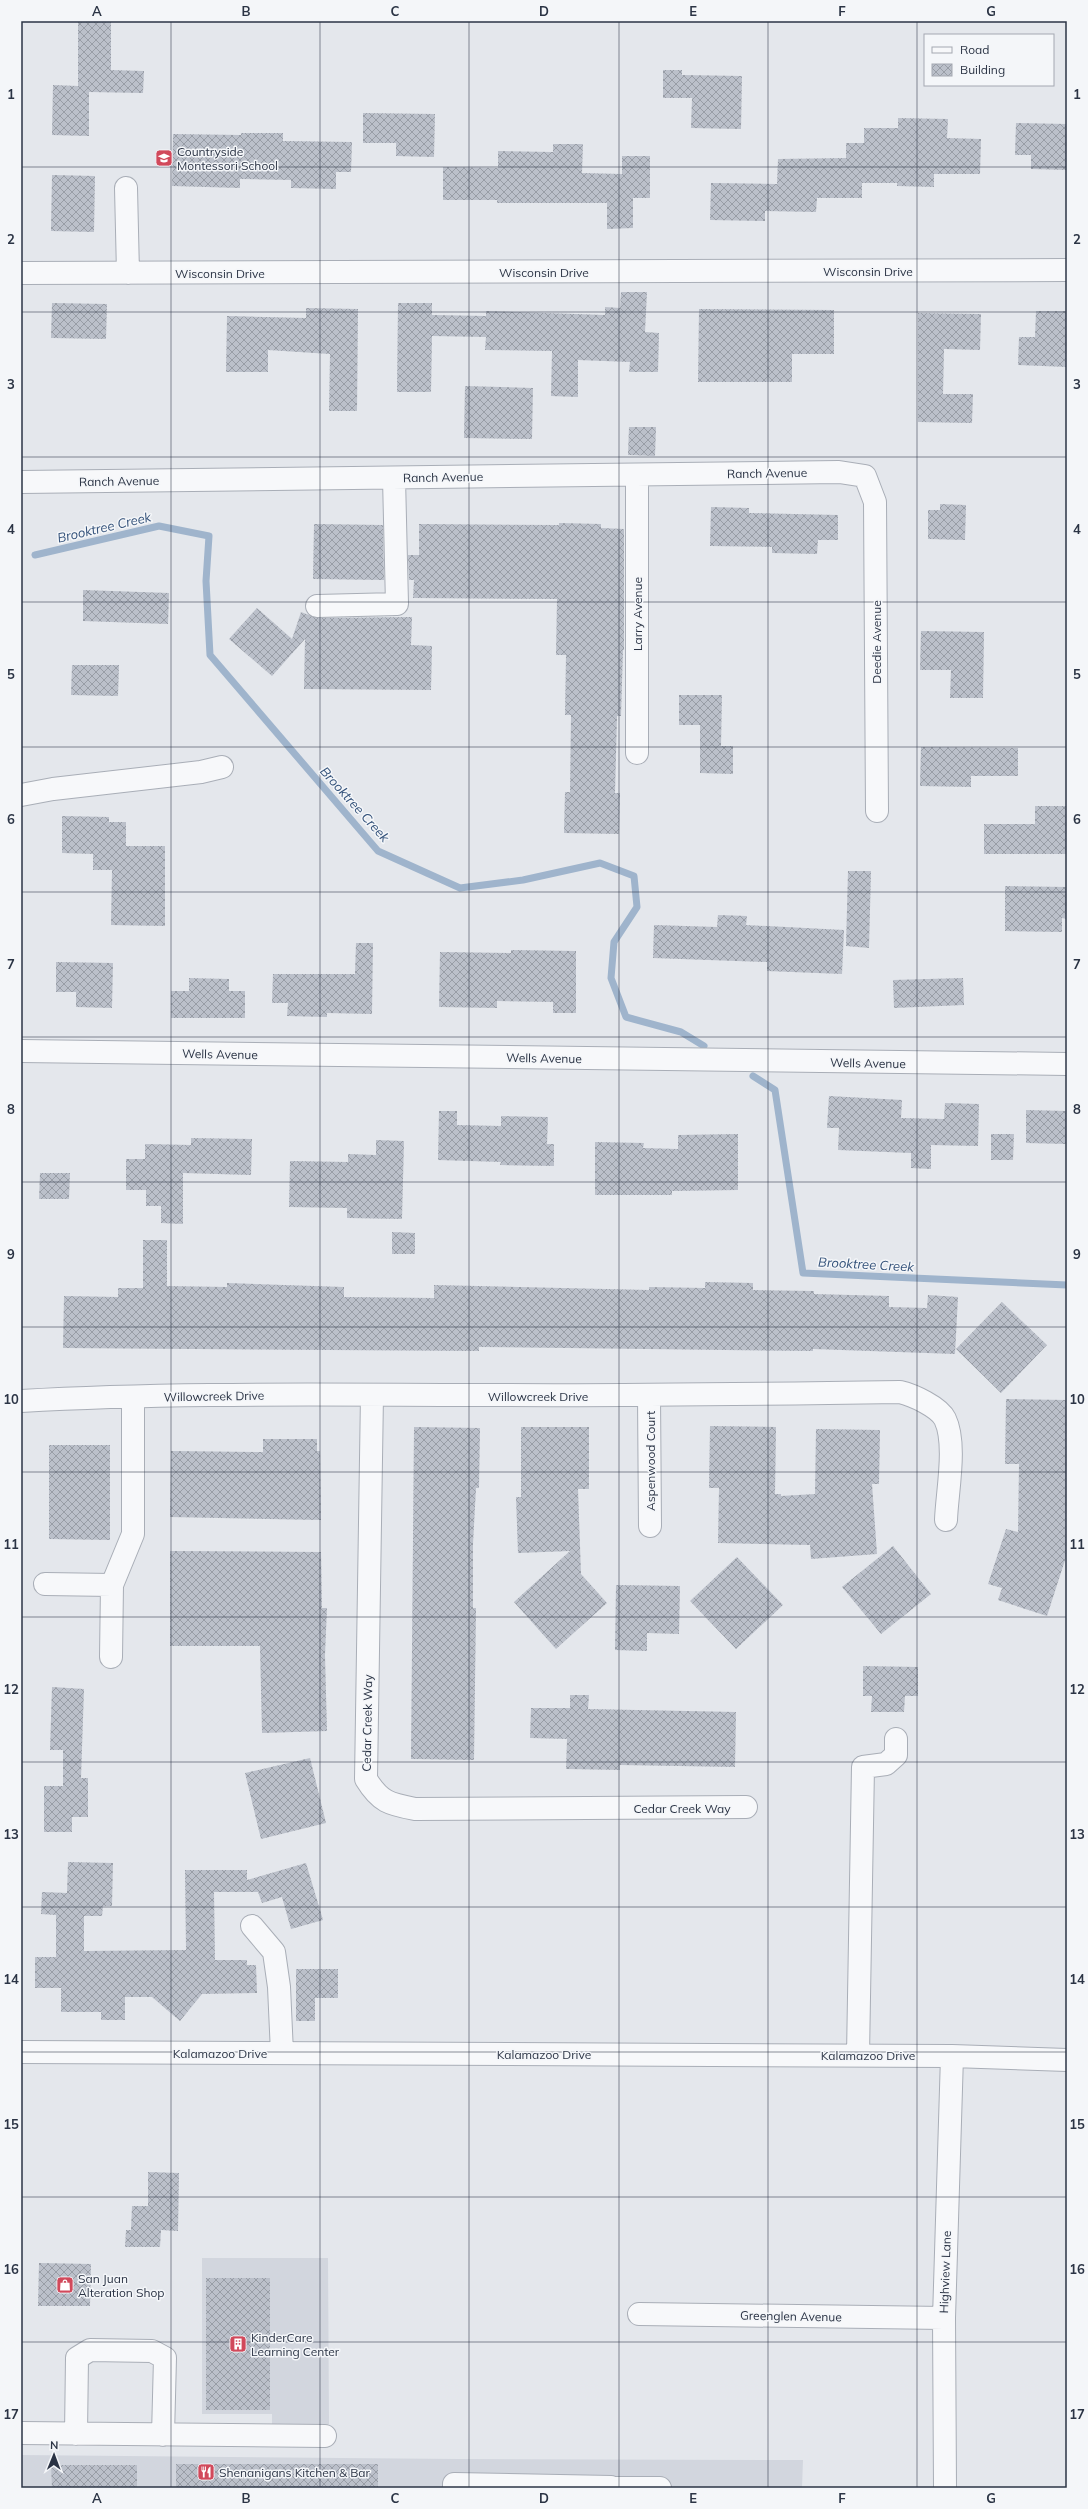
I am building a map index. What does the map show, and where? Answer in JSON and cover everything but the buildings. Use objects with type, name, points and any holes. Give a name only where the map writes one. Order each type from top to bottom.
[{"type":"street","points":[[126,188],[128,273]]},
{"type":"street","name":"Wisconsin Drive","points":[[21,273],[1067,270]]},
{"type":"street","name":"Ranch Avenue","points":[[21,482],[839,472],[865,476]]},
{"type":"street","name":"Larry Avenue","points":[[637,475],[637,752]]},
{"type":"street","name":"Deedie Avenue","points":[[865,476],[875,502],[877,810]]},
{"type":"street","points":[[317,606],[397,604],[394,478]]},
{"type":"street","points":[[21,795],[54,789],[201,772],[222,767]]},
{"type":"street","name":"Wells Avenue","points":[[21,1051],[1067,1064]]},
{"type":"street","name":"Willowcreek Drive","points":[[21,1401],[133,1397],[372,1395],[649,1396],[900,1392],[917,1396],[944,1417],[950,1440],[946,1520]]},
{"type":"street","name":"Cedar Creek Way","points":[[372,1395],[366,1778],[376,1794],[390,1804],[415,1809],[746,1807]]},
{"type":"street","name":"Aspenwood Court","points":[[649,1396],[650,1526]]},
{"type":"street","points":[[111,1657],[112,1585],[134,1534],[133,1397]]},
{"type":"street","points":[[45,1584],[112,1585]]},
{"type":"street","points":[[858,2056],[863,1767],[866,1764],[886,1764],[896,1755],[896,1739]]},
{"type":"street","points":[[252,1926],[274,1952],[279,1987],[282,2054]]},
{"type":"street","name":"Kalamazoo Drive","points":[[21,2052],[858,2056],[1066,2054]]},
{"type":"street","name":"Highview Lane","points":[[945,2488],[944,2318],[952,2056]]},
{"type":"street","name":"Greenglen Avenue","points":[[639,2314],[944,2318]]},
{"type":"street","points":[[76,2434],[77,2358],[90,2350],[152,2351],[165,2358],[163,2435]]},
{"type":"street","points":[[21,2433],[325,2436]]},
{"type":"street","points":[[454,2488],[454,2484],[660,2488]]},
{"type":"shaded area","points":[[202,2258],[328,2258],[329,2424],[272,2424],[272,2414],[202,2414]]},
{"type":"shaded area","points":[[21,2455],[458,2459],[803,2460],[802,2488],[21,2488]]},
{"type":"waterway","name":"Brooktree Creek","points":[[35,555],[159,526],[209,536],[206,581],[210,655],[378,851],[460,888],[523,880],[600,863],[634,876],[637,907],[614,942],[611,978],[626,1017],[681,1032],[704,1046]]},
{"type":"waterway","name":"Brooktree Creek","points":[[753,1076],[775,1090],[803,1273],[1067,1285]]},
{"type":"place","name":"Countryside Montessori School","points":[[164,158]]},
{"type":"place","name":"San Juan Alteration Shop","points":[[65,2285]]},
{"type":"place","name":"KinderCare Learning Center","points":[[238,2344]]},
{"type":"place","name":"Shenanigans Kitchen & Bar","points":[[206,2472]]}]
